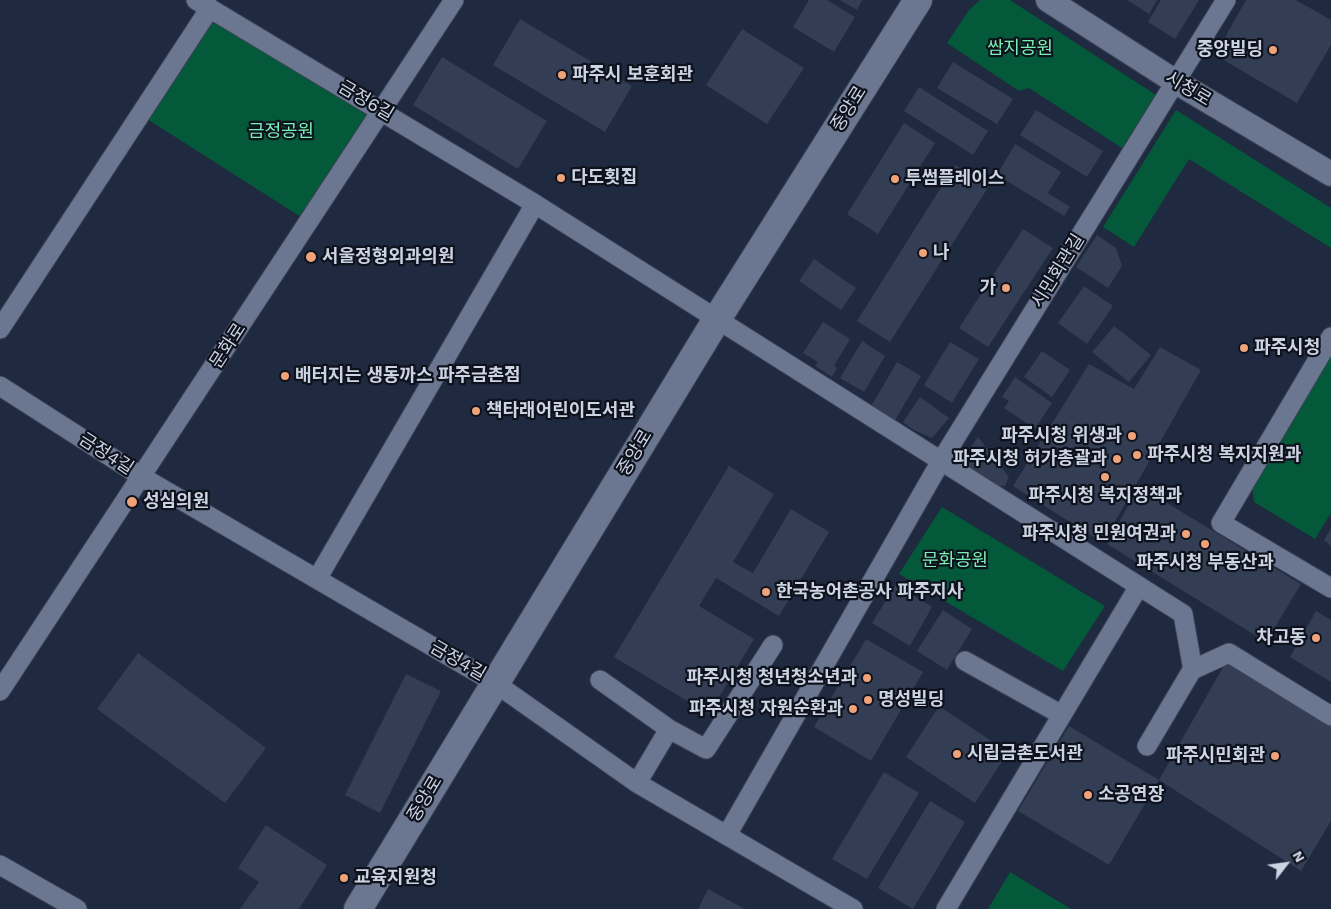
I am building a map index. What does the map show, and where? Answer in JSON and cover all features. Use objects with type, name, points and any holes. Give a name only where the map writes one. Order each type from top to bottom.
[{"type":"main road","name":"중앙로","points":[[358,909],[717,319],[918,0]]},
{"type":"street","name":"문화로","points":[[0,691],[454,0]]},
{"type":"street","name":"시청로","points":[[1048,0],[1176,82],[1331,174]]},
{"type":"street","name":"시민회관길","points":[[727,835],[941,461],[1226,0]]},
{"type":"street","name":"금정6길","points":[[203,4],[535,204],[1183,614],[1192,670]]},
{"type":"street","points":[[0,329],[203,4]]},
{"type":"street","points":[[317,579],[535,204]]},
{"type":"street","points":[[1331,337],[1221,523],[1331,588]]},
{"type":"street","name":"금정4길","points":[[0,386],[142,477],[495,683],[637,783],[853,909]]},
{"type":"street","points":[[946,909],[1139,586]]},
{"type":"street","points":[[600,680],[669,729],[706,749],[773,645]]},
{"type":"street","points":[[1147,746],[1192,670],[1229,653],[1331,716]]},
{"type":"street","points":[[965,660],[1062,715]]},
{"type":"street","points":[[637,783],[669,729]]},
{"type":"street","points":[[0,865],[78,909]]},
{"type":"green space","name":"쌈지공원","points":[[980,0],[1010,0],[1156,95],[1122,148],[1029,88],[1019,91],[947,43],[969,10]]},
{"type":"green space","name":"금정공원","points":[[212,17],[368,116],[304,219],[147,119]]},
{"type":"green space","points":[[1176,110],[1331,208],[1331,248],[1189,159],[1134,247],[1103,227]]},
{"type":"green space","points":[[1331,352],[1331,513],[1315,539],[1254,502],[1252,486]]},
{"type":"green space","name":"문화공원","points":[[942,507],[1105,606],[1063,671],[899,574]]},
{"type":"green space","points":[[1010,872],[1071,909],[988,909]]},
{"type":"building","points":[[809,0],[827,0],[855,17],[834,52],[793,27]]},
{"type":"building","points":[[840,0],[862,0],[857,10]]},
{"type":"building","points":[[1127,0],[1157,0],[1149,14]]},
{"type":"building","points":[[1161,0],[1199,0],[1175,39],[1148,22]]},
{"type":"building","name":"중앙빌딩","points":[[1246,0],[1296,0],[1331,20],[1331,45],[1297,103],[1215,55]]},
{"type":"building","name":"파주시 보훈회관","points":[[520,19],[632,86],[605,132],[493,65]]},
{"type":"building","points":[[742,29],[804,68],[767,124],[706,85]]},
{"type":"building","points":[[442,57],[547,121],[518,169],[413,105]]},
{"type":"building","points":[[953,62],[1013,99],[997,124],[937,88]]},
{"type":"building","points":[[919,87],[988,131],[973,155],[904,111]]},
{"type":"building","points":[[1036,110],[1103,151],[1087,177],[1020,135]]},
{"type":"building","points":[[904,123],[935,143],[878,234],[847,214]]},
{"type":"building","points":[[1015,144],[1061,172],[1048,193],[1070,207],[1064,216],[997,175]]},
{"type":"building","name":"나","points":[[955,165],[989,186],[890,342],[857,321]]},
{"type":"building","name":"가","points":[[1023,229],[1053,248],[988,347],[959,328]]},
{"type":"building","points":[[1097,235],[1116,248],[1122,266],[1108,288],[1076,267]]},
{"type":"building","points":[[814,259],[856,288],[841,310],[799,281]]},
{"type":"building","points":[[1084,286],[1113,306],[1087,344],[1058,323]]},
{"type":"building","points":[[823,322],[850,339],[834,366],[837,368],[832,377],[815,366],[818,362],[803,353]]},
{"type":"building","points":[[1114,326],[1151,355],[1129,382],[1092,352]]},
{"type":"building","points":[[862,341],[885,356],[864,392],[840,378]]},
{"type":"building","points":[[950,342],[979,359],[952,403],[924,385]]},
{"type":"building","points":[[1160,347],[1201,370],[1103,543],[1013,486],[1089,364],[1134,389]]},
{"type":"building","points":[[1042,351],[1070,370],[1052,397],[1024,377]]},
{"type":"building","points":[[897,362],[921,376],[894,422],[870,408]]},
{"type":"building","points":[[1015,377],[1052,403],[1035,429],[1004,408],[1009,401],[1002,397]]},
{"type":"building","points":[[920,397],[949,418],[932,438],[914,430],[903,422]]},
{"type":"building","points":[[978,437],[1009,477],[1005,486],[989,485],[968,473],[966,454]]},
{"type":"building","name":"한국농어촌공사 파주지사","points":[[729,466],[774,494],[733,562],[753,573],[791,509],[829,532],[779,616],[716,578],[699,606],[754,639],[709,714],[614,657]]},
{"type":"building","points":[[1139,486],[1301,584],[1266,642],[1107,544]]},
{"type":"building","points":[[1331,528],[1331,546],[1324,540]]},
{"type":"building","points":[[896,584],[932,607],[910,646],[872,623]]},
{"type":"building","points":[[943,610],[972,629],[947,670],[917,651]]},
{"type":"building","name":"차고동","points":[[1316,611],[1331,620],[1331,682],[1290,657]]},
{"type":"building","name":"명성빌딩","points":[[866,639],[923,672],[871,761],[814,727]]},
{"type":"building","points":[[138,653],[266,748],[225,803],[97,709]]},
{"type":"building","points":[[1227,660],[1331,724],[1331,821],[1301,871],[1159,780]]},
{"type":"building","points":[[406,674],[441,691],[380,813],[345,795]]},
{"type":"building","name":"시립금촌도서관","points":[[939,706],[1008,752],[975,803],[906,757]]},
{"type":"building","name":"소공연장","points":[[1069,726],[1159,780],[1109,865],[1018,811]]},
{"type":"building","points":[[884,772],[919,793],[867,879],[832,859]]},
{"type":"building","points":[[930,801],[965,822],[913,909],[878,888]]},
{"type":"building","points":[[266,825],[327,865],[299,909],[240,909],[259,882],[238,868]]},
{"type":"building","points":[[708,889],[745,909],[698,909]]},
{"type":"place","name":"중앙빌딩","points":[[1273,50]]},
{"type":"place","name":"파주시 보훈회관","points":[[562,75]]},
{"type":"place","name":"다도횟집","points":[[561,178]]},
{"type":"place","name":"투썸플레이스","points":[[895,179]]},
{"type":"place","name":"나","points":[[923,253]]},
{"type":"place","name":"서울정형외과의원","points":[[311,257]]},
{"type":"place","name":"가","points":[[1006,288]]},
{"type":"place","name":"파주시청","points":[[1244,348]]},
{"type":"place","name":"배터지는 생동까스 파주금촌점","points":[[285,376]]},
{"type":"place","name":"책타래어린이도서관","points":[[476,411]]},
{"type":"place","name":"파주시청 위생과","points":[[1132,436]]},
{"type":"place","name":"파주시청 복지지원과","points":[[1137,455]]},
{"type":"place","name":"파주시청 허가총괄과","points":[[1117,459]]},
{"type":"place","name":"파주시청 복지정책과","points":[[1105,477]]},
{"type":"place","name":"성심의원","points":[[132,502]]},
{"type":"place","name":"파주시청 민원여권과","points":[[1186,534]]},
{"type":"place","name":"파주시청 부동산과","points":[[1205,544]]},
{"type":"place","name":"한국농어촌공사 파주지사","points":[[766,592]]},
{"type":"place","name":"차고동","points":[[1316,638]]},
{"type":"place","name":"파주시청 청년청소년과","points":[[867,678]]},
{"type":"place","name":"명성빌딩","points":[[868,700]]},
{"type":"place","name":"파주시청 자원순환과","points":[[853,709]]},
{"type":"place","name":"시립금촌도서관","points":[[957,754]]},
{"type":"place","name":"파주시민회관","points":[[1275,756]]},
{"type":"place","name":"소공연장","points":[[1088,795]]},
{"type":"place","name":"교육지원청","points":[[344,878]]}]
